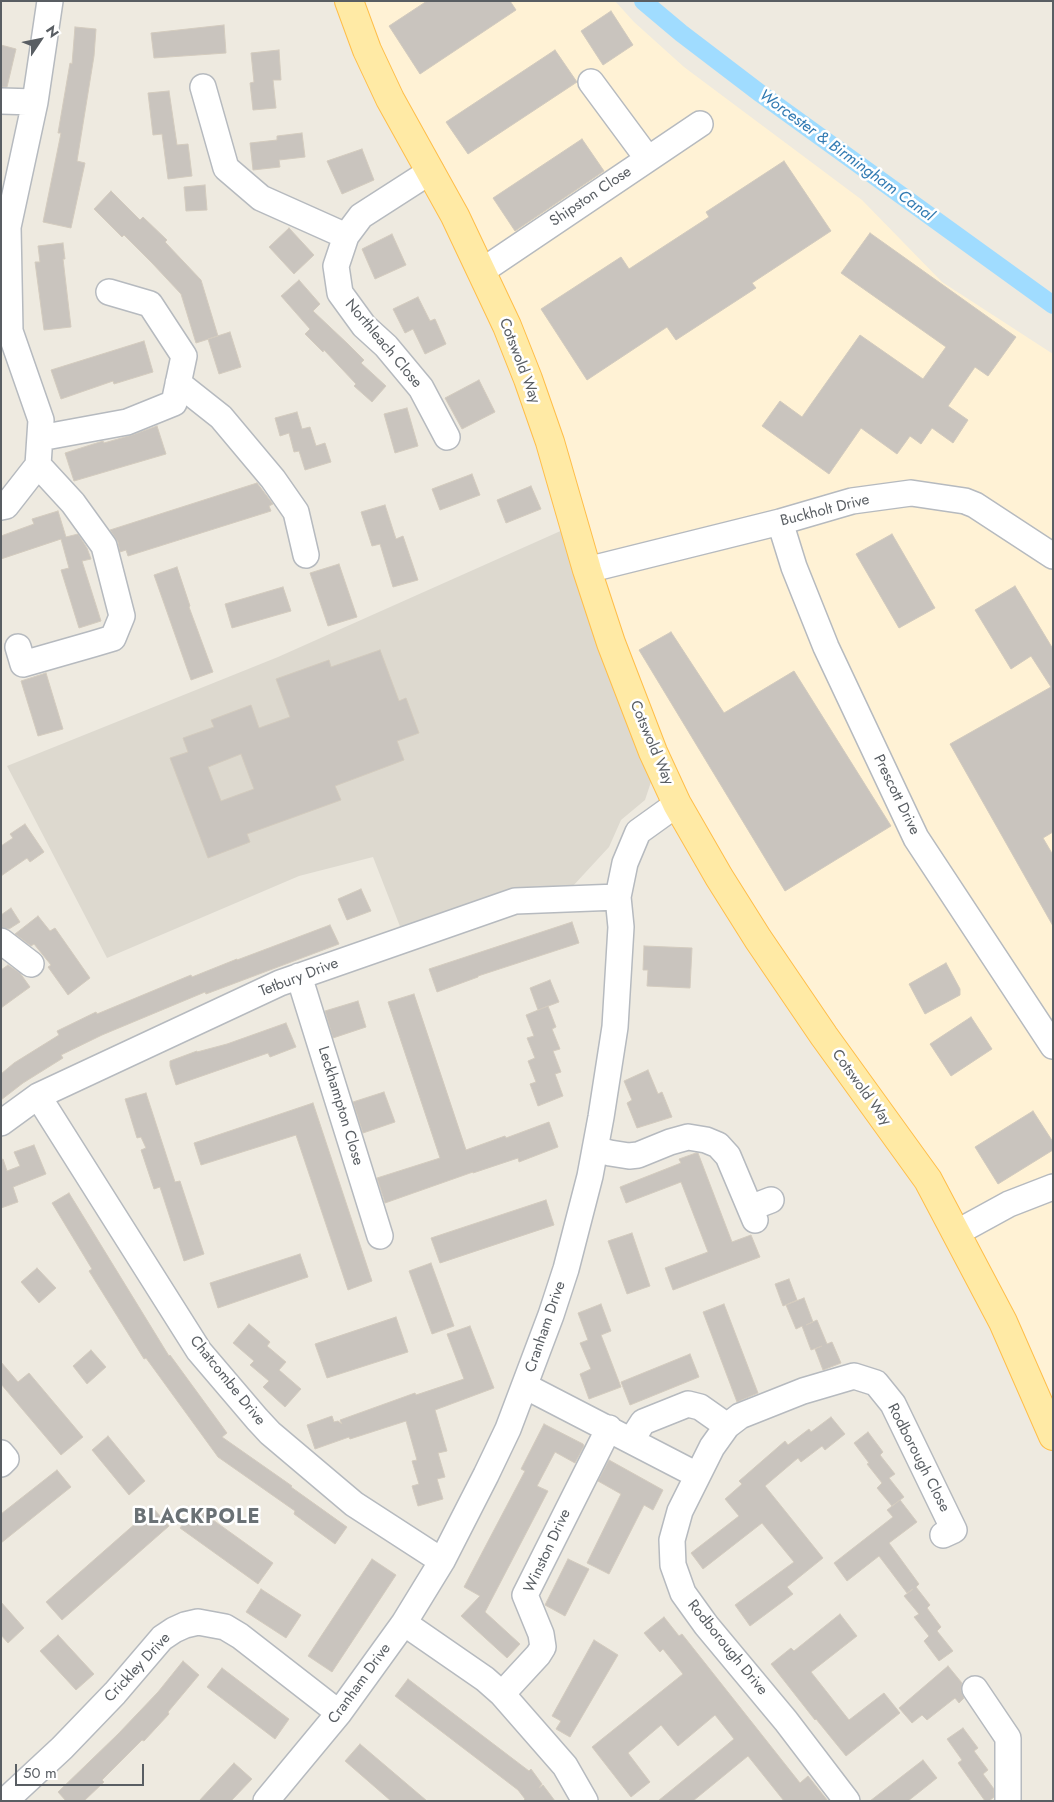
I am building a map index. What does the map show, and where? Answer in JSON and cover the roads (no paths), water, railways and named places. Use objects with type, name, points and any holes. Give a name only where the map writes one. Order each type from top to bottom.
[{"type":"main road","name":"Cotswold Way","points":[[349,1],[367,50],[390,99],[431,172],[482,271],[507,326],[550,442],[587,570],[611,642],[653,752],[677,804],[758,939],[824,1036],[928,1180],[1003,1322],[1053,1436]]},
{"type":"street","points":[[1,508],[6,506],[38,465],[41,420],[10,331],[5,247],[35,102],[50,1]]},
{"type":"street","points":[[591,82],[648,159]]},
{"type":"street","points":[[203,87],[226,168],[261,198],[346,236]]},
{"type":"street","points":[[1,101],[35,102]]},
{"type":"street","name":"Shipston Close","points":[[482,271],[700,124]]},
{"type":"street","name":"Northleach Close","points":[[431,172],[361,216],[346,236],[336,266],[340,293],[364,326],[386,346],[421,388],[448,437]]},
{"type":"street","points":[[40,438],[127,422],[174,403],[184,356],[150,304],[109,292]]},
{"type":"street","points":[[178,383],[221,417],[273,479],[296,512],[306,555]]},
{"type":"street","points":[[18,647],[23,664],[93,644],[113,638],[122,616],[104,546],[73,503],[38,465]]},
{"type":"street","name":"Buckholt Drive","points":[[587,570],[780,522],[852,501],[911,493],[976,505],[1053,556]]},
{"type":"street","name":"Prescott Drive","points":[[780,522],[794,567],[826,647],[916,838],[1053,1046]]},
{"type":"street","name":"Cranham Drive","points":[[266,1801],[339,1713],[404,1623],[442,1560],[486,1475],[526,1386],[566,1270],[595,1149],[615,1027],[621,927],[618,897],[625,863],[638,832],[677,804]]},
{"type":"street","name":"Tetbury Drive","points":[[1,1123],[38,1096],[280,983],[299,976],[514,901],[618,897]]},
{"type":"street","points":[[1,941],[31,964]]},
{"type":"street","name":"Leckhampton Close","points":[[299,976],[380,1236]]},
{"type":"street","name":"Chatcombe Drive","points":[[38,1096],[199,1351],[257,1419],[270,1433],[354,1504],[442,1560]]},
{"type":"street","points":[[595,1149],[629,1156],[638,1155],[688,1137],[706,1140],[718,1145],[728,1156],[759,1209]]},
{"type":"street","points":[[956,1233],[1008,1204],[1053,1187]]},
{"type":"street","name":"Rodborough Close","points":[[697,1475],[712,1447],[727,1426],[740,1416],[803,1391],[854,1376],[876,1383],[893,1404],[954,1530],[943,1535]]},
{"type":"street","points":[[526,1386],[697,1475]]},
{"type":"street","points":[[632,1440],[643,1422],[688,1404],[700,1407],[727,1426]]},
{"type":"street","name":"Winston Drive","points":[[502,1694],[543,1647],[541,1634],[525,1595],[609,1428]]},
{"type":"street","points":[[1,1453],[6,1459],[1,1464]]},
{"type":"street","name":"Rodborough Drive","points":[[697,1475],[680,1512],[672,1540],[673,1566],[683,1593],[706,1625],[786,1722],[847,1801]]},
{"type":"street","name":"Crickley Drive","points":[[5,1801],[62,1748],[115,1694],[162,1638],[185,1625],[198,1622],[225,1627],[240,1636],[339,1713]]},
{"type":"street","points":[[404,1623],[485,1679],[502,1694],[564,1766],[585,1801]]},
{"type":"street","points":[[975,1689],[1008,1738],[1008,1801]]},
{"type":"waterway","name":"Worcester & Birmingham Canal","points":[[643,1],[681,33],[761,94],[1053,305]]},
{"type":"district","name":"BLACKPOLE","points":[[197,1518]]}]
